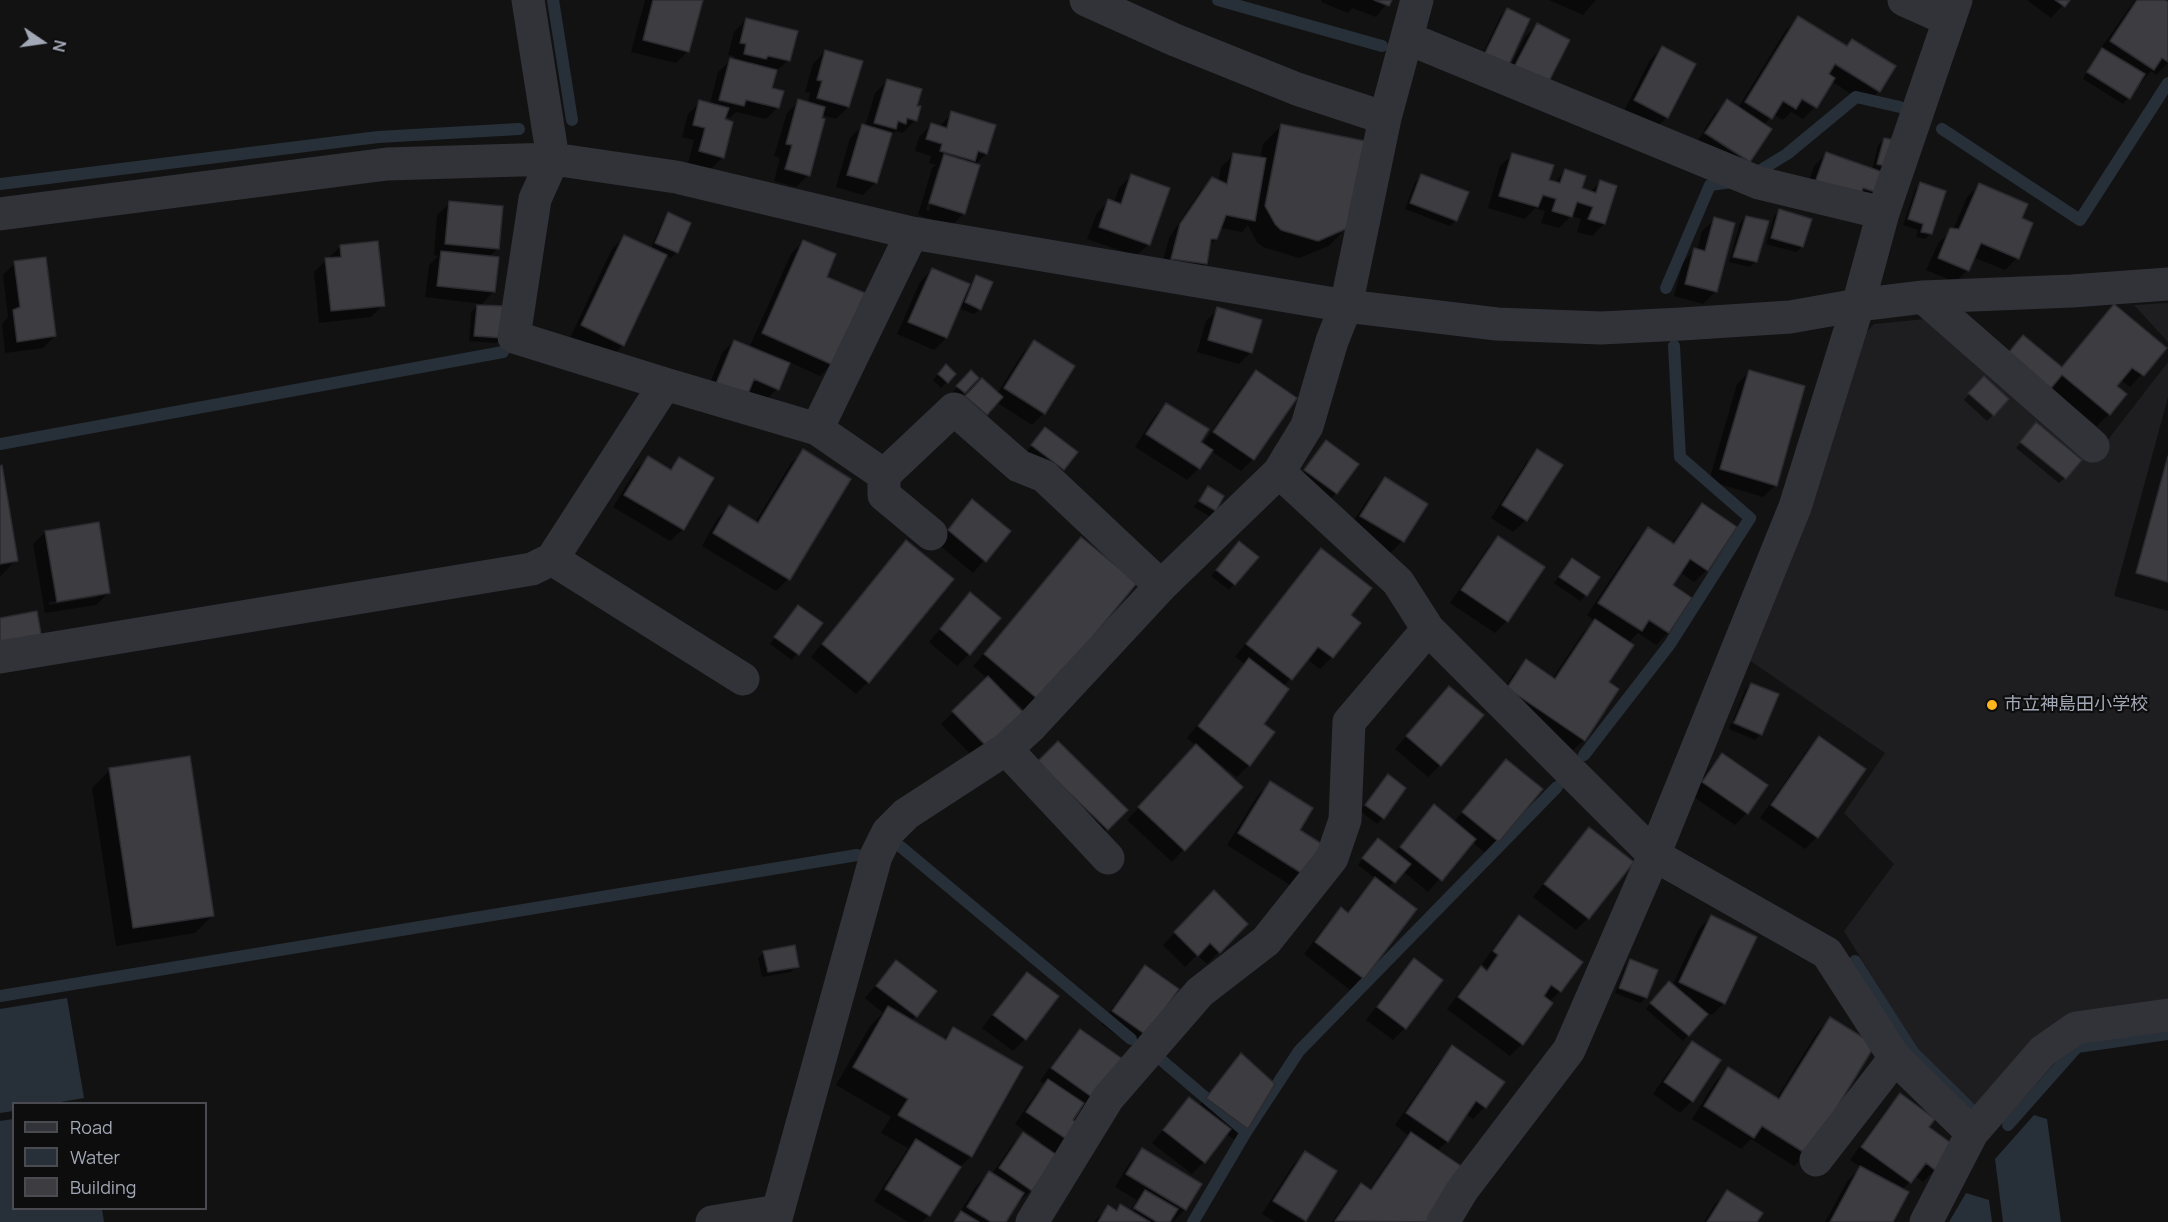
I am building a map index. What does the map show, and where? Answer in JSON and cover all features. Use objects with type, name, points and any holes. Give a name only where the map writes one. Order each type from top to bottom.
[{"type":"street","points":[[528,0],[553,159],[535,200],[514,336],[817,429],[884,476]]},
{"type":"street","points":[[1086,0],[1297,89],[1385,118]]},
{"type":"street","points":[[712,1222],[776,1216],[876,856],[888,832],[906,814],[1006,749],[1039,717],[1161,585],[1280,472],[1306,426],[1332,341],[1346,306],[1385,118],[1417,0]]},
{"type":"street","points":[[1443,1222],[1464,1189],[1569,1050],[1654,855],[1795,507],[1858,304],[1883,213],[1953,10],[1904,0]]},
{"type":"street","points":[[1407,38],[1759,183],[1883,213]]},
{"type":"street","points":[[0,214],[387,164],[553,159],[676,177],[912,233],[1346,306],[1497,324],[1601,328],[1790,317],[1858,304],[1923,297],[2073,291],[2168,284]]},
{"type":"street","points":[[817,429],[912,233]]},
{"type":"street","points":[[1923,297],[2093,446]]},
{"type":"street","points":[[0,657],[532,569],[552,559],[665,384]]},
{"type":"street","points":[[931,534],[884,495],[884,476],[954,409],[1019,466],[1044,476],[1161,585]]},
{"type":"street","points":[[1280,472],[1398,582],[1428,629],[1654,855],[1827,953],[1895,1058],[1972,1132]]},
{"type":"street","points":[[552,559],[743,679]]},
{"type":"street","points":[[1032,1222],[1108,1098],[1200,992],[1266,941],[1332,858],[1345,820],[1349,722],[1428,629]]},
{"type":"street","points":[[1006,749],[1108,858]]},
{"type":"street","points":[[1926,1222],[1972,1132],[2043,1051],[2076,1028],[2168,1015]]},
{"type":"street","points":[[1816,1160],[1895,1058]]},
{"type":"shaded area","points":[[2168,303],[2168,342],[2134,305]]},
{"type":"shaded area","name":"市立神島田小学校","points":[[1926,319],[2093,459],[2168,362],[2168,1003],[2075,1016],[1979,1108],[1919,1052],[1844,931],[1894,864],[1844,813],[1885,753],[1746,658],[1858,341],[1874,324]]},
{"type":"water","points":[[67,998],[84,1098],[61,1102],[12,1102],[12,1111],[0,1113],[0,1009]]},
{"type":"water","points":[[2034,1115],[2047,1119],[2061,1222],[2003,1222],[1995,1159]]},
{"type":"water","points":[[12,1119],[12,1210],[102,1210],[104,1222],[0,1222],[0,1121]]},
{"type":"water","points":[[1966,1193],[1989,1200],[1992,1222],[1949,1222]]},
{"type":"building","points":[[653,0],[703,0],[689,52],[643,40]]},
{"type":"building","points":[[1374,0],[1392,0],[1389,6]]},
{"type":"building","points":[[2055,0],[2070,0],[2065,7]]},
{"type":"building","points":[[2137,0],[2165,0],[2168,2],[2168,62],[2162,58],[2154,70],[2110,41]]},
{"type":"building","points":[[1507,8],[1530,19],[1507,69],[1483,57]]},
{"type":"building","points":[[1798,16],[1847,46],[1852,39],[1896,66],[1880,92],[1835,64],[1829,74],[1835,78],[1817,108],[1802,99],[1796,109],[1783,101],[1772,119],[1745,102]]},
{"type":"building","points":[[746,18],[798,31],[790,61],[744,54],[746,44],[740,43]]},
{"type":"building","points":[[1537,23],[1570,40],[1545,89],[1512,71]]},
{"type":"building","points":[[1662,46],[1696,64],[1668,118],[1634,100]]},
{"type":"building","points":[[2102,48],[2145,74],[2130,99],[2087,72]]},
{"type":"building","points":[[825,50],[863,61],[849,107],[817,98],[822,81],[817,80]]},
{"type":"building","points":[[730,58],[777,70],[772,88],[784,91],[779,108],[746,100],[744,106],[719,100]]},
{"type":"building","points":[[887,79],[922,89],[917,106],[921,106],[917,121],[907,118],[906,124],[898,121],[896,129],[874,123]]},
{"type":"building","points":[[798,99],[825,107],[822,118],[825,119],[810,176],[785,169],[792,145],[786,144]]},
{"type":"building","points":[[1727,99],[1772,129],[1750,162],[1705,133]]},
{"type":"building","points":[[699,100],[729,108],[725,119],[733,122],[724,158],[699,151],[705,128],[693,125]]},
{"type":"building","points":[[951,111],[996,125],[987,154],[978,151],[975,161],[940,151],[942,144],[926,139],[931,123],[947,128]]},
{"type":"building","points":[[862,124],[892,133],[877,183],[847,175]]},
{"type":"building","points":[[1281,124],[1365,141],[1348,228],[1318,241],[1281,230],[1275,224],[1265,206]]},
{"type":"building","points":[[1884,138],[1900,141],[1894,168],[1877,164]]},
{"type":"building","points":[[1826,152],[1888,174],[1881,194],[1863,188],[1858,204],[1813,188]]},
{"type":"building","points":[[1233,153],[1266,158],[1255,221],[1226,215],[1217,239],[1211,239],[1207,264],[1171,259],[1180,224],[1212,177],[1227,184]]},
{"type":"building","points":[[1512,153],[1554,165],[1549,180],[1560,183],[1565,169],[1586,176],[1582,188],[1596,193],[1600,180],[1617,186],[1605,224],[1588,219],[1593,207],[1577,202],[1572,217],[1552,211],[1556,199],[1543,195],[1538,207],[1499,196]]},
{"type":"building","points":[[944,154],[980,165],[965,214],[929,203]]},
{"type":"building","points":[[1131,174],[1170,188],[1150,245],[1099,227],[1108,199],[1121,204]]},
{"type":"building","points":[[1421,174],[1469,192],[1457,221],[1410,203]]},
{"type":"building","points":[[1920,182],[1946,191],[1932,234],[1921,232],[1923,224],[1908,219]]},
{"type":"building","points":[[1979,183],[2028,204],[2022,218],[2033,223],[2019,259],[1981,243],[1969,271],[1938,258],[1950,228],[1959,229]]},
{"type":"building","points":[[449,201],[503,206],[499,249],[445,244]]},
{"type":"building","points":[[1779,209],[1812,219],[1803,247],[1771,238]]},
{"type":"building","points":[[668,212],[691,223],[678,253],[655,243]]},
{"type":"building","points":[[1746,216],[1769,221],[1757,262],[1733,257]]},
{"type":"building","points":[[1714,217],[1735,223],[1717,292],[1685,284],[1694,248],[1705,251]]},
{"type":"building","points":[[624,235],[667,255],[624,346],[581,325]]},
{"type":"building","points":[[803,240],[836,254],[827,277],[865,293],[833,365],[762,333]]},
{"type":"building","points":[[378,241],[385,306],[331,311],[325,258],[341,257],[340,245]]},
{"type":"building","points":[[441,251],[499,257],[495,292],[437,286]]},
{"type":"building","points":[[46,257],[56,336],[17,342],[13,310],[20,307],[14,261]]},
{"type":"building","points":[[932,268],[970,284],[947,338],[908,322]]},
{"type":"building","points":[[976,275],[993,282],[981,310],[965,302]]},
{"type":"building","points":[[2114,304],[2167,348],[2144,376],[2132,368],[2117,386],[2127,394],[2110,415],[2062,375],[2047,393],[2004,358],[2023,335],[2062,367]]},
{"type":"building","points":[[477,305],[506,306],[503,338],[474,336]]},
{"type":"building","points":[[1217,307],[1262,320],[1252,353],[1208,340]]},
{"type":"building","points":[[734,340],[790,363],[779,390],[754,379],[746,399],[715,386]]},
{"type":"building","points":[[1034,340],[1075,366],[1045,414],[1004,388]]},
{"type":"building","points":[[946,364],[956,374],[948,383],[938,374]]},
{"type":"building","points":[[971,370],[979,378],[965,393],[956,386]]},
{"type":"building","points":[[1256,370],[1297,398],[1254,460],[1213,432]]},
{"type":"building","points":[[1749,370],[1805,386],[1777,486],[1720,469]]},
{"type":"building","points":[[1984,376],[2009,399],[1994,416],[1968,393]]},
{"type":"building","points":[[982,378],[1003,397],[987,415],[965,396]]},
{"type":"building","points":[[1166,403],[1209,429],[1201,442],[1213,450],[1200,469],[1146,434]]},
{"type":"building","points":[[2036,422],[2082,460],[2066,479],[2020,442]]},
{"type":"building","points":[[1045,427],[1078,452],[1064,470],[1031,445]]},
{"type":"building","points":[[1326,440],[1359,464],[1337,494],[1304,470]]},
{"type":"building","points":[[803,449],[851,479],[790,580],[713,533],[729,505],[758,523]]},
{"type":"building","points":[[1537,449],[1563,465],[1527,521],[1502,505]]},
{"type":"building","points":[[648,456],[671,470],[679,457],[714,478],[684,530],[624,495]]},
{"type":"building","points":[[2168,456],[2168,582],[2136,573]]},
{"type":"building","points":[[2,465],[18,561],[0,564],[0,466]]},
{"type":"building","points":[[1385,477],[1428,504],[1404,542],[1360,516]]},
{"type":"building","points":[[1208,486],[1224,496],[1216,511],[1199,501]]},
{"type":"building","points":[[972,499],[1011,531],[986,562],[948,530]]},
{"type":"building","points":[[1702,503],[1737,527],[1708,571],[1690,559],[1673,585],[1692,598],[1669,633],[1649,620],[1642,631],[1598,603],[1648,527],[1674,544]]},
{"type":"building","points":[[99,522],[110,593],[57,602],[45,531]]},
{"type":"building","points":[[1498,536],[1545,567],[1508,622],[1461,590]]},
{"type":"building","points":[[1081,537],[1137,583],[1040,701],[984,654]]},
{"type":"building","points":[[906,540],[954,579],[869,683],[822,644]]},
{"type":"building","points":[[1239,541],[1259,557],[1235,585],[1216,570]]},
{"type":"building","points":[[1321,548],[1372,588],[1351,615],[1361,623],[1333,658],[1318,647],[1292,680],[1246,644]]},
{"type":"building","points":[[1572,558],[1600,577],[1587,596],[1559,577]]},
{"type":"building","points":[[970,592],[1001,618],[970,655],[940,629]]},
{"type":"building","points":[[798,605],[823,623],[799,655],[774,637]]},
{"type":"building","points":[[37,611],[42,640],[0,647],[0,618]]},
{"type":"building","points":[[1595,619],[1634,645],[1609,682],[1619,689],[1585,741],[1507,688],[1526,659],[1555,679]]},
{"type":"building","points":[[1249,658],[1289,689],[1264,724],[1275,732],[1250,766],[1198,726]]},
{"type":"building","points":[[988,676],[1024,713],[988,748],[952,711]]},
{"type":"building","points":[[1751,683],[1779,694],[1762,735],[1734,723]]},
{"type":"building","points":[[1449,686],[1484,715],[1441,766],[1406,736]]},
{"type":"building","points":[[1819,736],[1866,769],[1818,838],[1771,805]]},
{"type":"building","points":[[1058,741],[1128,810],[1108,830],[1037,762]]},
{"type":"building","points":[[1196,744],[1243,787],[1185,851],[1138,807]]},
{"type":"building","points":[[1722,753],[1768,785],[1748,814],[1702,782]]},
{"type":"building","points":[[190,756],[214,916],[133,928],[109,768]]},
{"type":"building","points":[[1506,759],[1543,789],[1499,842],[1462,812]]},
{"type":"building","points":[[1388,774],[1406,788],[1384,819],[1365,805]]},
{"type":"building","points":[[1270,781],[1313,808],[1300,830],[1322,844],[1303,874],[1238,833]]},
{"type":"building","points":[[1434,804],[1476,839],[1442,881],[1400,847]]},
{"type":"building","points":[[1589,827],[1634,862],[1589,919],[1544,884]]},
{"type":"building","points":[[1378,838],[1411,864],[1395,883],[1362,858]]},
{"type":"building","points":[[1375,877],[1417,909],[1364,979],[1315,942],[1341,907],[1348,913]]},
{"type":"building","points":[[1214,890],[1248,924],[1220,953],[1210,943],[1198,956],[1174,932]]},
{"type":"building","points":[[1519,915],[1583,962],[1561,992],[1551,985],[1544,996],[1553,1003],[1523,1045],[1458,997],[1481,966],[1487,971],[1498,955],[1493,951]]},
{"type":"building","points":[[1711,915],[1757,937],[1725,1004],[1679,982]]},
{"type":"building","points":[[795,945],[799,967],[768,972],[763,951]]},
{"type":"building","points":[[1414,958],[1443,980],[1406,1029],[1377,1007]]},
{"type":"building","points":[[1630,959],[1658,970],[1647,998],[1619,988]]},
{"type":"building","points":[[896,960],[937,991],[917,1017],[876,986]]},
{"type":"building","points":[[1145,965],[1179,989],[1146,1035],[1112,1011]]},
{"type":"building","points":[[1027,972],[1059,996],[1026,1040],[993,1015]]},
{"type":"building","points":[[1669,981],[1708,1014],[1689,1036],[1650,1003]]},
{"type":"building","points":[[888,1006],[946,1040],[953,1027],[1023,1067],[972,1157],[898,1115],[908,1099],[853,1067]]},
{"type":"building","points":[[1830,1017],[1875,1045],[1808,1155],[1762,1126],[1754,1138],[1704,1106],[1728,1067],[1779,1099]]},
{"type":"building","points":[[1080,1029],[1124,1060],[1096,1100],[1051,1068]]},
{"type":"building","points":[[1692,1041],[1721,1060],[1693,1102],[1664,1082]]},
{"type":"building","points":[[1452,1045],[1505,1082],[1486,1108],[1476,1101],[1448,1142],[1406,1113]]},
{"type":"building","points":[[1241,1053],[1275,1084],[1248,1129],[1206,1098]]},
{"type":"building","points":[[1048,1079],[1084,1103],[1073,1120],[1083,1127],[1072,1143],[1026,1112]]},
{"type":"building","points":[[1900,1093],[1935,1119],[1929,1127],[1955,1146],[1936,1171],[1926,1163],[1911,1183],[1861,1147]]},
{"type":"building","points":[[1189,1097],[1231,1129],[1205,1163],[1163,1130]]},
{"type":"building","points":[[1023,1132],[1057,1155],[1032,1191],[999,1168]]},
{"type":"building","points":[[1411,1132],[1467,1170],[1431,1222],[1335,1221],[1361,1183],[1371,1190]]},
{"type":"building","points":[[916,1139],[961,1167],[930,1216],[885,1189]]},
{"type":"building","points":[[1142,1148],[1202,1184],[1186,1210],[1126,1174]]},
{"type":"building","points":[[1305,1151],[1337,1171],[1306,1221],[1273,1201]]},
{"type":"building","points":[[1860,1166],[1909,1192],[1893,1222],[1830,1222]]},
{"type":"building","points":[[989,1171],[1024,1193],[1006,1222],[991,1222],[967,1207]]},
{"type":"building","points":[[1145,1190],[1178,1209],[1170,1222],[1157,1222],[1134,1208]]},
{"type":"building","points":[[1727,1190],[1763,1213],[1757,1222],[1707,1222]]},
{"type":"building","points":[[1120,1204],[1150,1222],[1098,1222],[1108,1205],[1117,1211]]},
{"type":"building","points":[[961,1211],[979,1222],[954,1222]]},
{"type":"waterway","points":[[553,0],[572,120]]},
{"type":"waterway","points":[[1218,0],[1382,46]]},
{"type":"waterway","points":[[1942,129],[2080,220],[2168,83]]},
{"type":"waterway","points":[[1756,173],[1787,154],[1856,97],[1900,107]]},
{"type":"waterway","points":[[0,184],[378,137],[519,129]]},
{"type":"waterway","points":[[1666,288],[1710,185],[1732,182]]},
{"type":"waterway","points":[[1584,755],[1670,644],[1750,518],[1680,457],[1674,346]]},
{"type":"waterway","points":[[0,444],[503,352]]},
{"type":"waterway","points":[[1193,1222],[1246,1132],[1299,1051],[1557,787]]},
{"type":"waterway","points":[[901,847],[1131,1039]]},
{"type":"waterway","points":[[0,996],[857,855]]},
{"type":"waterway","points":[[1855,961],[1913,1052],[1972,1110]]},
{"type":"waterway","points":[[2008,1125],[2077,1047],[2168,1034]]},
{"type":"waterway","points":[[1159,1058],[1246,1132]]},
{"type":"place","name":"市立神島田小学校","points":[[1992,705]]}]
